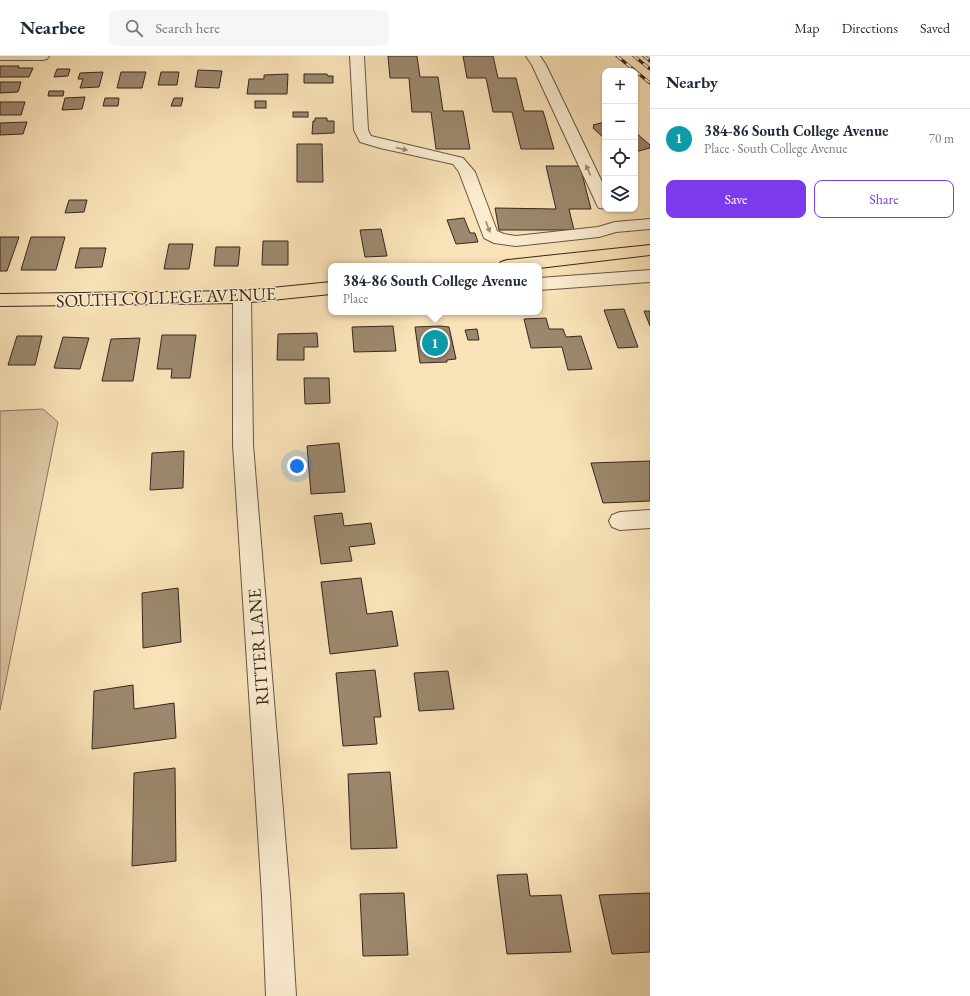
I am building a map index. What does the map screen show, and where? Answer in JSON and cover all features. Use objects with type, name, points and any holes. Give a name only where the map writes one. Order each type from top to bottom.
[{"type":"main road","points":[[533,263],[644,250]]},
{"type":"main road","name":"SOUTH COLLEGE AVENUE","points":[[0,300],[242,297],[328,288]]},
{"type":"street","points":[[0,56],[42,56]]},
{"type":"street","points":[[357,56],[361,130],[365,139],[386,146],[458,162],[467,172],[490,234],[500,239],[516,241],[584,234],[599,232],[615,227],[650,224]]},
{"type":"street","points":[[533,56],[539,65],[602,199]]},
{"type":"street","points":[[608,212],[615,227]]},
{"type":"street","points":[[542,284],[650,276]]},
{"type":"street","name":"RITTER LANE","points":[[242,297],[243,445],[276,896],[281,996]]},
{"type":"street","points":[[620,521],[650,519]]},
{"type":"shaded area","points":[[43,409],[58,422],[0,710],[0,411]]},
{"type":"building","points":[[388,56],[417,56],[420,77],[438,77],[443,111],[463,111],[470,149],[436,149],[431,112],[412,112],[409,78],[390,78]]},
{"type":"building","points":[[463,56],[493,56],[498,78],[516,78],[524,111],[543,111],[554,149],[521,149],[512,112],[493,112],[486,78],[467,78]]},
{"type":"building","points":[[0,66],[33,68],[29,77],[0,77]]},
{"type":"building","points":[[57,69],[70,69],[68,76],[54,77]]},
{"type":"building","points":[[198,70],[222,71],[219,88],[195,87]]},
{"type":"building","points":[[103,72],[99,87],[80,88],[83,79],[78,79],[80,73]]},
{"type":"building","points":[[121,72],[146,72],[142,88],[117,88]]},
{"type":"building","points":[[161,72],[179,72],[177,85],[158,85]]},
{"type":"building","points":[[288,74],[287,94],[247,94],[249,79],[264,79],[264,75]]},
{"type":"building","points":[[304,74],[327,74],[328,76],[333,76],[333,83],[304,83]]},
{"type":"building","points":[[0,82],[21,82],[18,92],[0,93]]},
{"type":"building","points":[[49,91],[64,91],[63,96],[48,96]]},
{"type":"building","points":[[85,97],[82,109],[62,110],[65,98]]},
{"type":"building","points":[[105,98],[119,98],[118,106],[103,106]]},
{"type":"building","points":[[174,98],[183,98],[181,106],[171,106]]},
{"type":"building","points":[[255,101],[266,101],[266,108],[255,108]]},
{"type":"building","points":[[0,102],[25,102],[21,115],[0,115]]},
{"type":"building","points":[[293,112],[308,112],[308,117],[293,117]]},
{"type":"building","points":[[315,118],[327,118],[327,121],[334,121],[334,133],[312,134],[313,121],[315,121]]},
{"type":"building","points":[[27,122],[23,134],[0,135],[0,123]]},
{"type":"building","points":[[602,123],[602,136],[593,128],[593,125]]},
{"type":"building","points":[[638,135],[650,145],[650,148],[638,151]]},
{"type":"building","points":[[297,144],[322,144],[323,182],[297,182]]},
{"type":"building","points":[[546,166],[580,166],[591,209],[569,209],[574,230],[499,230],[495,208],[556,209]]},
{"type":"building","points":[[69,200],[87,200],[84,212],[65,213]]},
{"type":"building","points":[[464,218],[470,233],[475,233],[478,242],[456,244],[447,220]]},
{"type":"building","points":[[381,229],[387,256],[365,257],[360,230]]},
{"type":"building","points":[[0,237],[19,237],[7,271],[0,271]]},
{"type":"building","points":[[31,237],[65,237],[56,270],[21,270]]},
{"type":"building","points":[[263,241],[288,241],[288,265],[262,265]]},
{"type":"building","points":[[169,244],[193,244],[189,269],[164,269]]},
{"type":"building","points":[[216,247],[240,247],[238,266],[214,266]]},
{"type":"building","points":[[80,248],[106,248],[102,267],[75,268]]},
{"type":"building","points":[[624,309],[638,347],[618,348],[604,310]]},
{"type":"building","points":[[644,311],[650,311],[650,326]]},
{"type":"building","points":[[546,318],[549,329],[563,329],[566,337],[581,336],[592,369],[568,370],[562,347],[531,348],[524,319]]},
{"type":"building","points":[[393,326],[396,351],[354,352],[352,327]]},
{"type":"building","points":[[415,327],[449,327],[456,359],[447,360],[447,362],[420,363]]},
{"type":"building","points":[[477,329],[479,340],[468,340],[465,330]]},
{"type":"building","points":[[317,333],[318,347],[304,347],[304,360],[277,360],[278,334]]},
{"type":"building","points":[[162,335],[196,335],[190,378],[171,378],[172,369],[157,369]]},
{"type":"building","points":[[17,336],[42,336],[35,365],[8,365]]},
{"type":"building","points":[[63,337],[89,338],[80,369],[54,368]]},
{"type":"building","points":[[140,338],[133,381],[102,381],[111,339]]},
{"type":"building","points":[[304,378],[329,378],[330,403],[305,404]]},
{"type":"building","points":[[339,443],[345,492],[311,494],[307,446]]},
{"type":"building","points":[[184,451],[183,488],[150,490],[152,453]]},
{"type":"building","points":[[650,461],[650,501],[603,503],[591,463]]},
{"type":"building","points":[[342,513],[344,526],[371,523],[375,544],[349,547],[352,561],[321,564],[314,516]]},
{"type":"building","points":[[361,578],[367,614],[392,611],[398,646],[330,654],[321,582]]},
{"type":"building","points":[[178,588],[181,642],[143,648],[142,593]]},
{"type":"building","points":[[375,670],[381,717],[374,717],[377,744],[343,746],[336,673]]},
{"type":"building","points":[[448,671],[454,709],[419,711],[414,673]]},
{"type":"building","points":[[133,685],[134,709],[174,703],[176,738],[92,749],[94,691]]},
{"type":"building","points":[[175,768],[176,861],[132,866],[134,773]]},
{"type":"building","points":[[390,772],[397,848],[351,849],[348,774]]},
{"type":"building","points":[[527,874],[530,896],[561,895],[571,952],[507,954],[497,875]]},
{"type":"building","points":[[404,893],[408,955],[363,956],[360,894]]},
{"type":"building","points":[[650,893],[650,952],[612,954],[599,895]]},
{"type":"railway","points":[[617,56],[650,83]]},
{"type":"railway","points":[[634,56],[650,69]]},
{"type":"railway","points":[[644,56],[650,61]]},
{"type":"place","name":"384-86 South College Avenue","points":[[435,343]]}]
